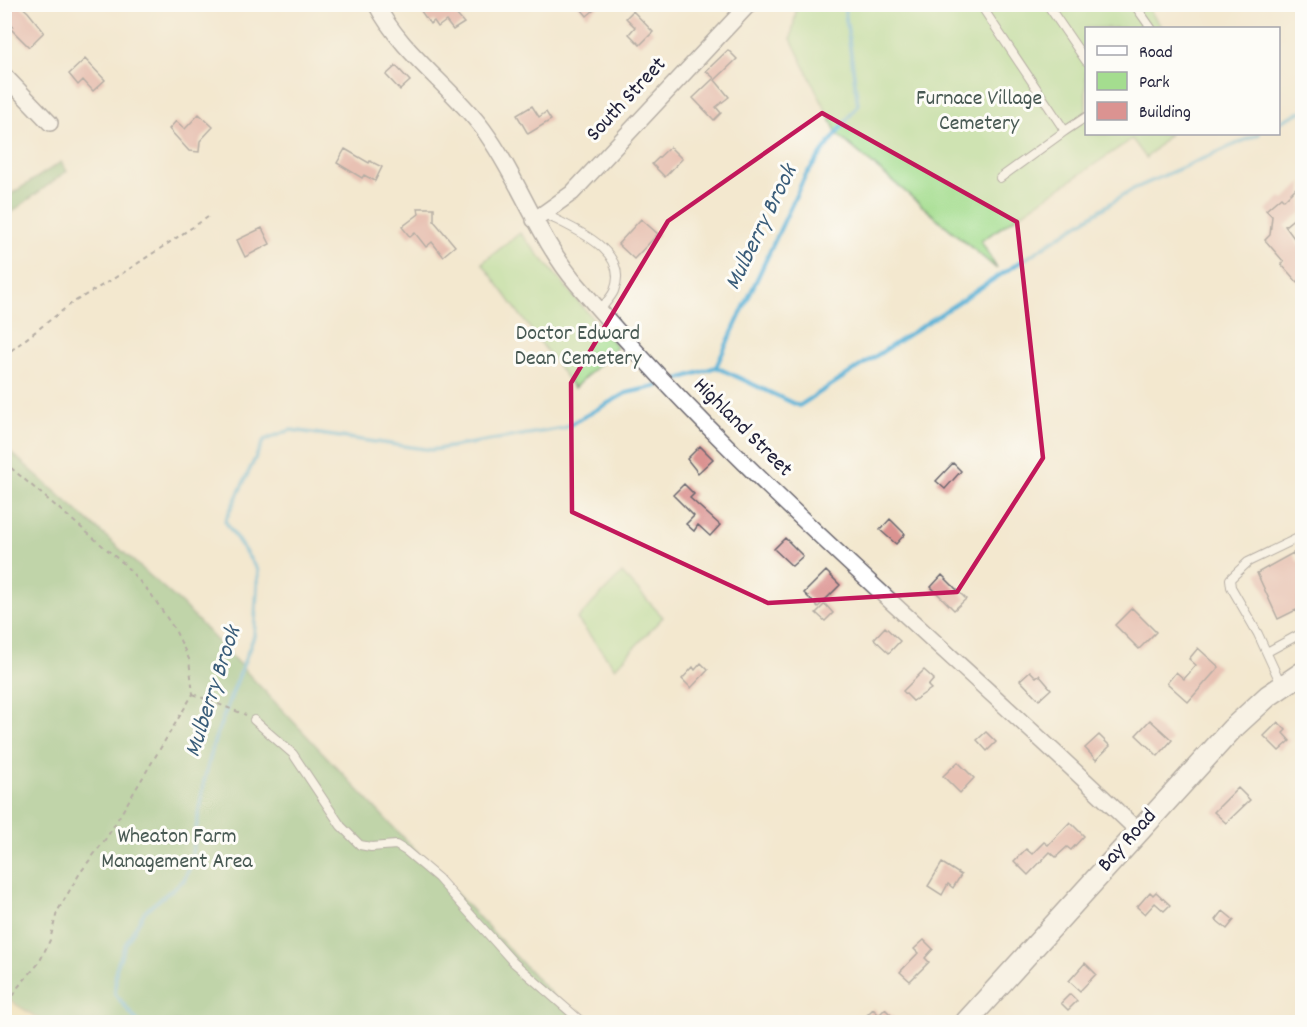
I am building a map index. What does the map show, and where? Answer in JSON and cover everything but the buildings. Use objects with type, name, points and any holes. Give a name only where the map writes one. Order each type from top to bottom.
[{"type":"main road","name":"Bay Road","points":[[966,1023],[1243,718],[1302,673]]},
{"type":"street","name":"Highland Street","points":[[376,4],[397,35],[482,127],[539,217],[561,264],[600,310],[718,437],[832,548],[1028,725],[1138,831]]},
{"type":"street","name":"South Street","points":[[539,217],[572,193],[749,4]]},
{"type":"street","points":[[4,75],[50,123]]},
{"type":"lane","points":[[980,4],[1065,131]]},
{"type":"lane","points":[[1047,4],[1085,60]]},
{"type":"lane","points":[[1134,4],[1149,27]]},
{"type":"lane","points":[[1000,178],[1085,118]]},
{"type":"lane","points":[[539,217],[590,238],[614,259],[616,272],[614,291],[600,310]]},
{"type":"lane","points":[[1282,686],[1268,652],[1236,597],[1230,579],[1248,562],[1302,536]]},
{"type":"lane","points":[[1268,652],[1302,633]]},
{"type":"lane","points":[[254,720],[292,754],[341,826],[360,845],[396,846],[406,851],[438,878],[513,962],[582,1023]]},
{"type":"path","points":[[4,356],[72,303],[123,273],[208,216]]},
{"type":"path","points":[[4,462],[124,564],[152,594],[175,630],[189,659],[193,694],[107,837],[74,883],[57,912],[50,940],[39,963],[18,987],[4,1015]]},
{"type":"path","points":[[193,694],[236,710]]},
{"type":"highlighted area","points":[[822,113],[1017,222],[1043,458],[957,592],[768,603],[572,512],[571,383],[668,221]]},
{"type":"green space","name":"Furnace Village Cemetery","points":[[797,5],[1146,5],[1161,27],[1085,27],[1085,135],[1169,135],[1146,158],[1132,139],[981,241],[997,269],[838,135],[791,39]]},
{"type":"green space","points":[[61,162],[67,171],[5,217],[5,198]]},
{"type":"green space","name":"Doctor Edward Dean Cemetery","points":[[520,233],[617,347],[574,388],[482,263]]},
{"type":"green space","name":"Wheaton Farm Management Area","points":[[4,446],[183,605],[578,1022],[5,1022]]},
{"type":"green space","points":[[622,573],[663,617],[615,668],[577,619]]},
{"type":"sand","points":[[4,994],[15,1004],[44,1022],[5,1022]]},
{"type":"waterway","name":"Mulberry Brook","points":[[679,379],[716,367],[805,176],[858,105],[844,4]]},
{"type":"waterway","points":[[1280,122],[1302,111]]},
{"type":"waterway","points":[[716,367],[799,406],[1131,190],[1257,135]]},
{"type":"waterway","name":"Mulberry Brook","points":[[138,1022],[115,994],[116,969],[125,945],[145,911],[184,880],[190,866],[204,781],[215,739],[254,636],[258,571],[225,521],[264,440],[291,430],[432,450],[564,428],[626,393],[658,386]]}]
